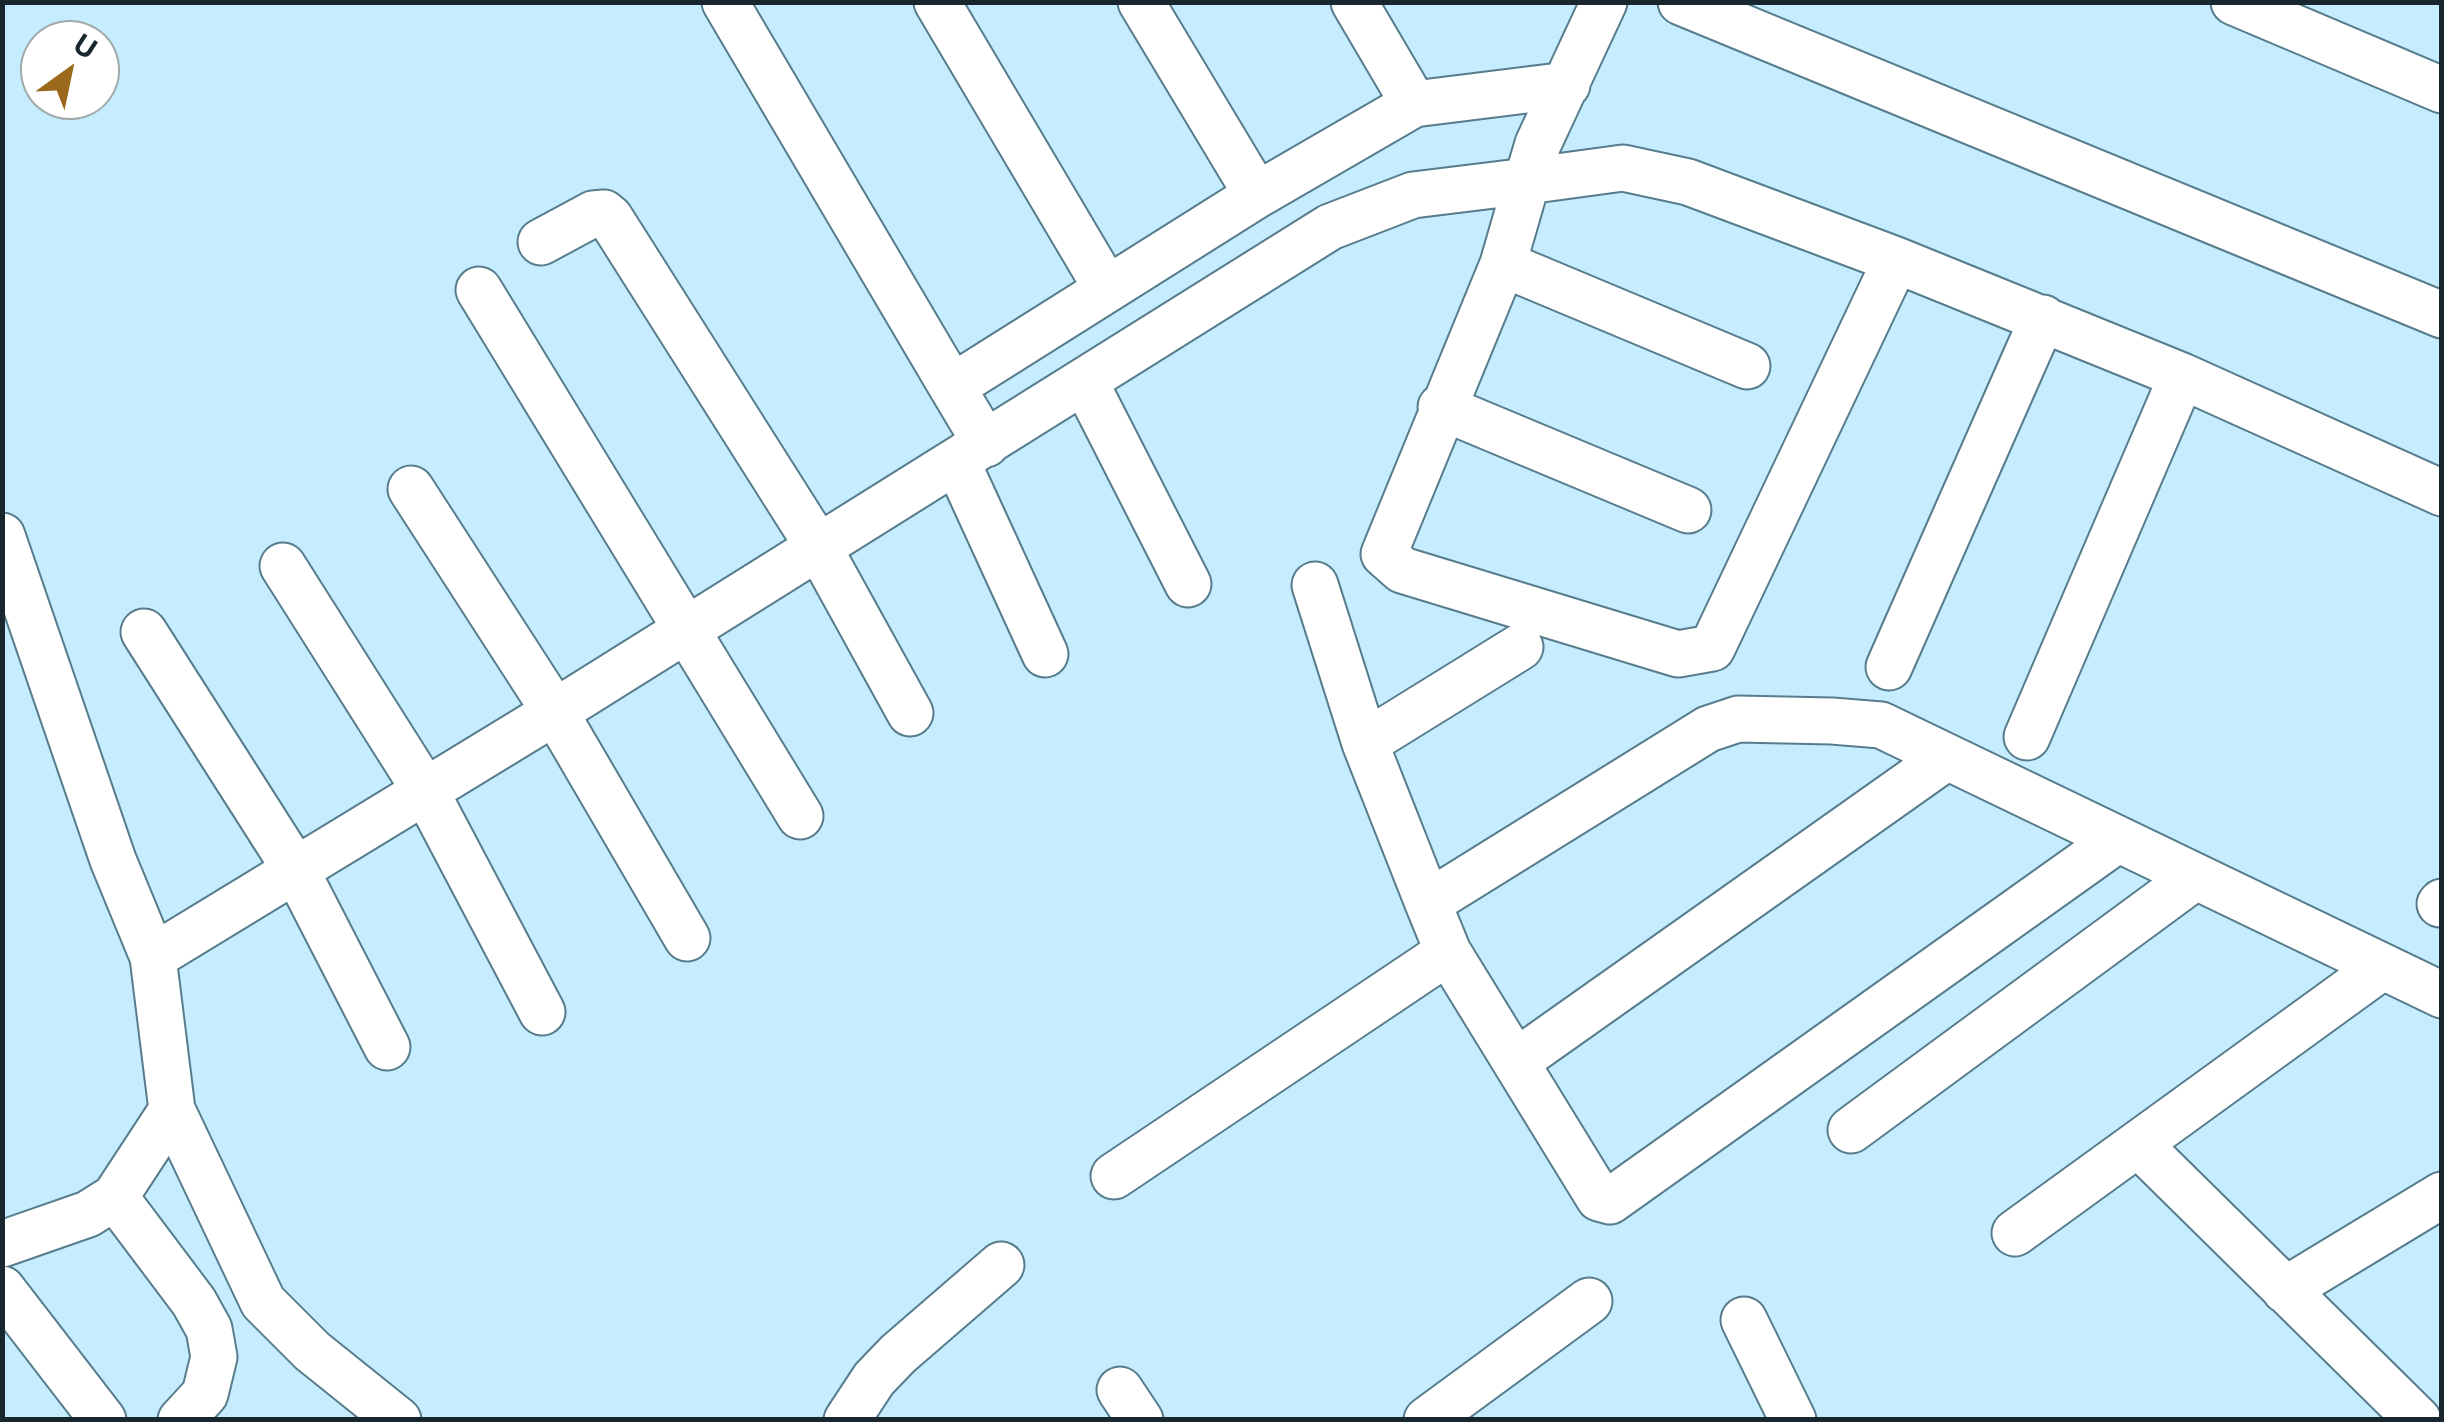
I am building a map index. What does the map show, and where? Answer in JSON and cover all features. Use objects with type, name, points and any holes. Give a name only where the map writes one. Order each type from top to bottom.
[{"type":"street","points":[[725,2],[957,394],[1044,654]]},
{"type":"street","points":[[936,2],[1107,289]]},
{"type":"street","points":[[1141,2],[1258,196]]},
{"type":"street","points":[[1354,2],[1414,104]]},
{"type":"street","points":[[1681,2],[2442,316]]},
{"type":"street","points":[[2255,7],[2442,90]]},
{"type":"street","points":[[1585,15],[1503,264],[1387,540],[1384,554],[1391,564],[1678,654],[1701,654],[1720,636],[1896,260]]},
{"type":"street","points":[[957,394],[1107,289],[1414,104],[1546,130],[1623,168],[1688,182],[1896,260],[2182,376],[2442,493]]},
{"type":"street","points":[[153,957],[298,872],[1330,227],[1413,195],[1546,130]]},
{"type":"street","points":[[541,242],[594,214],[610,218],[819,548],[910,713]]},
{"type":"street","points":[[1503,264],[1747,366]]},
{"type":"street","points":[[478,290],[689,628],[800,816]]},
{"type":"street","points":[[1889,667],[2043,318]]},
{"type":"street","points":[[2027,737],[2182,376]]},
{"type":"street","points":[[1085,382],[1188,584]]},
{"type":"street","points":[[1441,407],[1688,510]]},
{"type":"street","points":[[411,489],[555,712],[687,938]]},
{"type":"street","points":[[2,536],[121,879],[153,957],[172,1110],[263,1302],[312,1351],[398,1420]]},
{"type":"street","points":[[283,566],[426,792],[542,1012]]},
{"type":"street","points":[[1315,585],[1365,743],[1448,952],[1599,1198],[1610,1201],[2117,840]]},
{"type":"street","points":[[144,632],[298,872],[387,1047]]},
{"type":"street","points":[[1365,743],[1520,647]]},
{"type":"street","points":[[1428,903],[1708,729],[1738,719],[1882,726],[2442,995]]},
{"type":"street","points":[[1517,1061],[1947,757]]},
{"type":"street","points":[[1852,1130],[2195,877]]},
{"type":"street","points":[[1114,1176],[1448,952]]},
{"type":"street","points":[[2014,1234],[2382,966]]},
{"type":"street","points":[[2,1244],[88,1214],[115,1197],[172,1110]]},
{"type":"street","points":[[2138,1144],[2418,1420]]},
{"type":"street","points":[[2285,1290],[2442,1195]]},
{"type":"street","points":[[115,1197],[194,1302],[209,1329],[214,1357],[205,1394],[181,1420]]},
{"type":"street","points":[[847,1420],[874,1379],[898,1354],[1001,1265]]},
{"type":"street","points":[[2,1289],[104,1420]]},
{"type":"street","points":[[1426,1420],[1589,1301]]},
{"type":"street","points":[[1744,1320],[1793,1420]]}]
